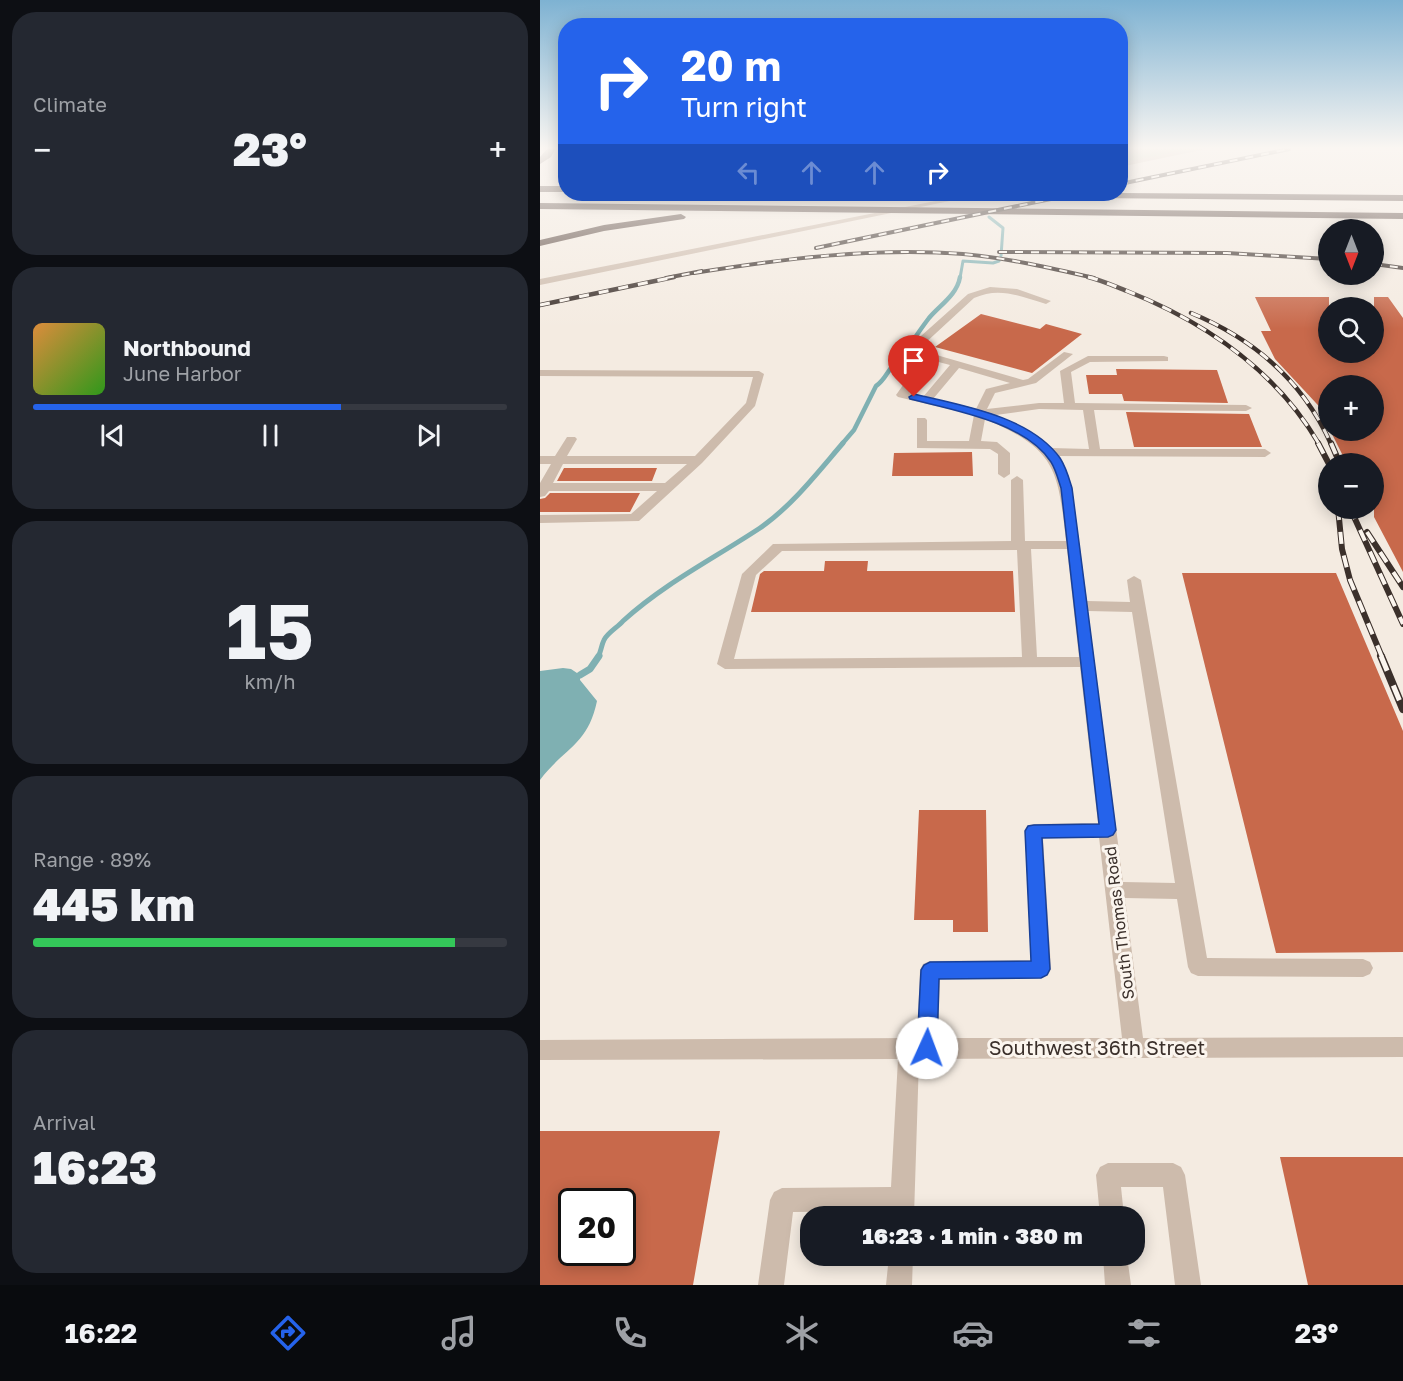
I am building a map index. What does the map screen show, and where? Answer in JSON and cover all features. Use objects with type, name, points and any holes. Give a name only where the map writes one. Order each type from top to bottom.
[{"type":"highway","points":[[746,209],[1403,216]]},
{"type":"highway","points":[[540,243],[604,228],[658,219],[818,210]]},
{"type":"street","points":[[540,282],[904,209]]},
{"type":"street","points":[[1022,383],[929,356],[916,346],[971,296],[981,290],[1000,288],[1046,300]]},
{"type":"street","points":[[974,445],[980,413],[990,391],[1032,381],[1068,354]]},
{"type":"street","points":[[929,356],[902,395],[980,413],[1039,406],[1246,408]]},
{"type":"street","points":[[1071,407],[1065,371],[1088,359],[1164,359]]},
{"type":"street","points":[[926,400],[957,364]]},
{"type":"street","points":[[540,373],[759,374],[751,404],[698,460],[634,518],[540,519]]},
{"type":"street","points":[[1088,407],[1095,452]]},
{"type":"street","name":"South Thomas Road","points":[[980,413],[1013,426],[1031,437],[1048,452],[1061,471],[1066,488],[1134,1048]]},
{"type":"street","points":[[921,420],[921,445],[993,444],[1004,453],[1004,474]]},
{"type":"street","points":[[542,490],[571,439]]},
{"type":"street","points":[[1048,452],[1265,453]]},
{"type":"street","points":[[540,460],[698,460]]},
{"type":"street","points":[[1017,480],[1030,662]]},
{"type":"street","points":[[542,490],[668,487]]},
{"type":"street","points":[[1073,546],[778,548],[749,574],[725,664],[1087,662]]},
{"type":"street","points":[[1134,580],[1198,967],[1364,968]]},
{"type":"street","points":[[1081,606],[1139,607]]},
{"type":"street","points":[[902,1206],[918,1048],[930,970],[1041,969],[1034,831],[1108,830]]},
{"type":"street","points":[[1115,890],[1186,891]]},
{"type":"street","name":"Southwest 36th Street","points":[[540,1050],[1403,1047]]},
{"type":"street","points":[[1111,1206],[1108,1175],[1173,1175],[1188,1285]]},
{"type":"street","points":[[771,1285],[782,1200],[872,1206]]},
{"type":"street","points":[[900,1285],[901,1266]]},
{"type":"street","points":[[1116,1266],[1118,1285]]},
{"type":"water","points":[[571,669],[580,675],[580,680],[597,701],[593,716],[581,737],[540,780],[540,671]]},
{"type":"building","points":[[1255,297],[1318,297],[1318,363],[1384,363],[1384,297],[1388,297],[1403,318],[1403,572],[1375,519],[1384,519],[1384,453],[1342,453],[1336,441],[1384,441],[1384,375],[1318,375],[1318,405],[1275,359],[1261,331],[1271,331]]},
{"type":"building","points":[[981,314],[1040,329],[1046,324],[1082,334],[1032,373],[935,347]]},
{"type":"building","points":[[1116,369],[1217,370],[1228,403],[1124,401],[1122,394],[1089,394],[1086,375],[1117,375]]},
{"type":"building","points":[[1126,412],[1249,414],[1262,447],[1134,447]]},
{"type":"building","points":[[972,452],[973,476],[892,476],[894,453]]},
{"type":"building","points":[[564,468],[657,468],[652,481],[557,481]]},
{"type":"building","points":[[550,493],[640,493],[630,512],[540,512],[540,499]]},
{"type":"building","points":[[825,561],[868,561],[867,571],[1013,571],[1015,612],[751,612],[760,574],[764,571],[824,571]]},
{"type":"building","points":[[1182,573],[1336,573],[1403,731],[1403,952],[1276,953]]},
{"type":"building","points":[[919,810],[986,810],[988,932],[953,932],[953,920],[914,920]]},
{"type":"building","points":[[540,1131],[720,1131],[693,1285],[540,1285]]},
{"type":"building","points":[[1280,1157],[1403,1157],[1403,1285],[1308,1285]]},
{"type":"waterway","points":[[989,217],[1003,228],[1001,256]]},
{"type":"waterway","points":[[960,278],[963,261],[993,263],[999,261]]},
{"type":"waterway","points":[[842,444],[854,430],[876,386],[901,358],[929,318],[952,294],[960,277]]},
{"type":"waterway","points":[[598,657],[605,637],[639,607],[672,583],[760,528],[783,510],[843,443]]},
{"type":"waterway","points":[[580,675],[590,669],[599,656]]},
{"type":"railway","points":[[816,248],[1003,209]]},
{"type":"railway","points":[[694,273],[828,256],[929,252],[996,258],[1094,278]]},
{"type":"railway","points":[[999,252],[1227,253],[1318,258]]},
{"type":"railway","points":[[1384,265],[1403,268]]},
{"type":"railway","points":[[666,278],[702,271]]},
{"type":"railway","points":[[540,305],[674,277]]},
{"type":"railway","points":[[1088,277],[1156,303],[1211,334],[1236,352],[1282,394],[1302,418],[1319,444]]},
{"type":"railway","points":[[1191,313],[1236,336],[1274,365],[1306,401],[1320,421],[1331,444]]},
{"type":"railway","points":[[1318,443],[1323,453]]},
{"type":"railway","points":[[1331,443],[1335,453]]},
{"type":"railway","points":[[1339,519],[1342,549],[1350,580],[1382,657]]},
{"type":"railway","points":[[1355,519],[1403,624]]},
{"type":"railway","points":[[1367,532],[1403,587]]},
{"type":"railway","points":[[1381,656],[1403,709]]},
{"type":"route","points":[[914,397],[980,413],[1013,426],[1044,447],[1055,459],[1061,471],[1066,488],[1108,830],[1034,831],[1041,969],[930,970],[927,1048]]}]
